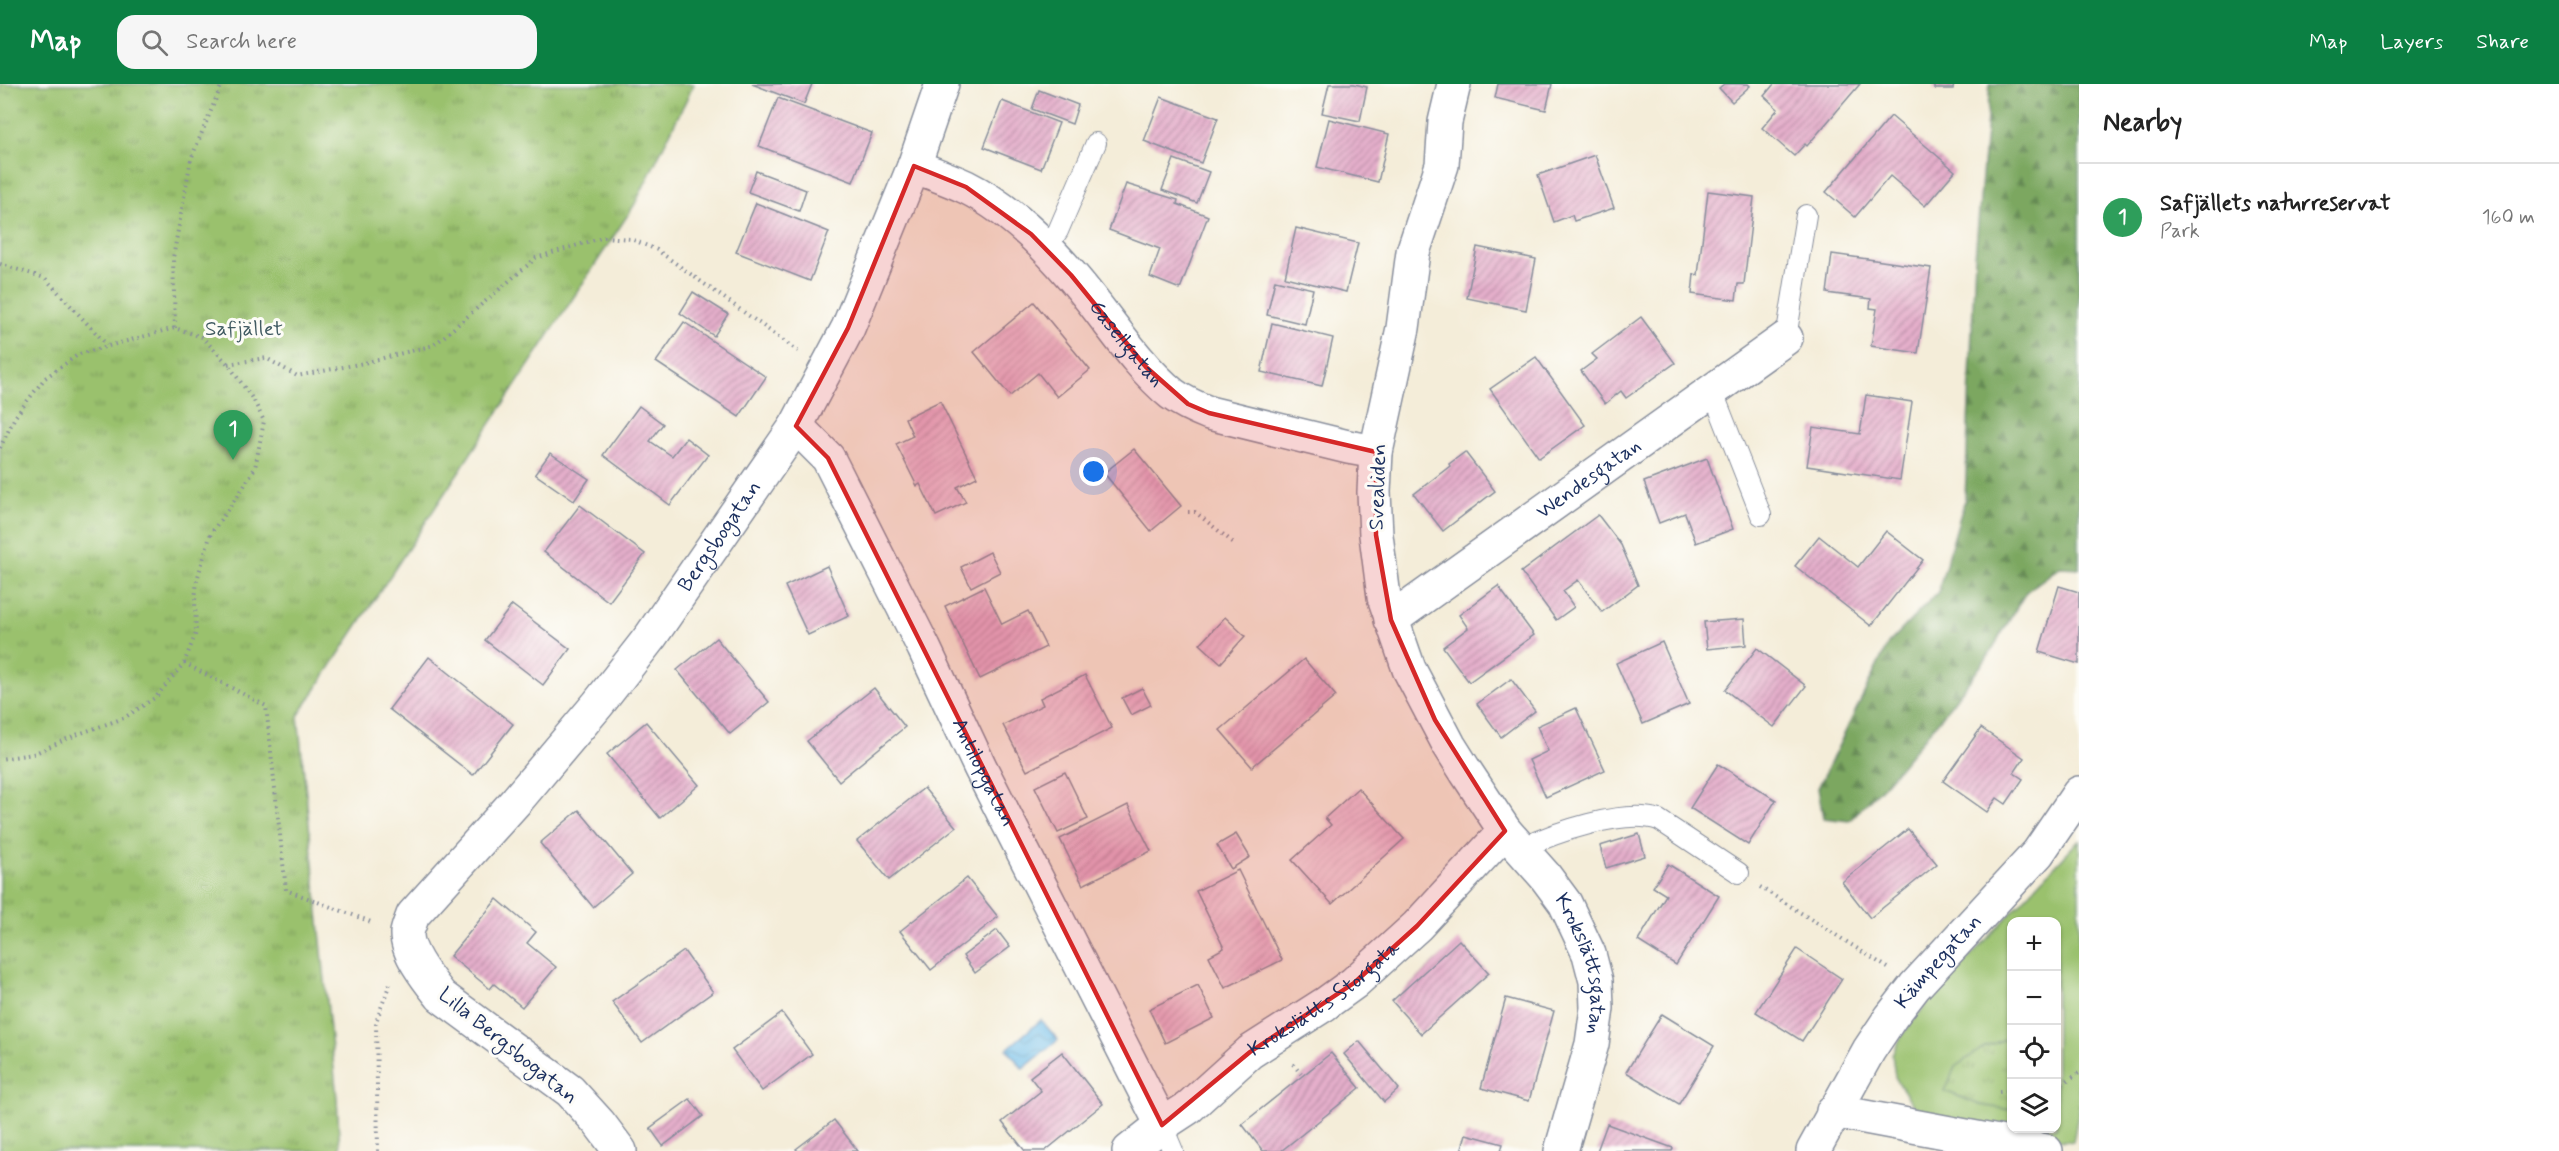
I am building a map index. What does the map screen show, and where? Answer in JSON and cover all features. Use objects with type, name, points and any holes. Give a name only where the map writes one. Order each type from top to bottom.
[{"type":"street","name":"Bergsbogatan","points":[[407,935],[413,915],[517,800],[586,719],[651,636],[796,426],[848,328],[914,166],[942,84]]},
{"type":"street","name":"Svealiden","points":[[1454,84],[1445,122],[1442,165],[1413,252],[1402,328],[1376,452],[1374,492],[1376,535],[1384,597],[1409,669],[1454,754],[1513,840]]},
{"type":"street","name":"Gasellgatan","points":[[914,166],[966,187],[1003,211],[1046,248],[1146,367],[1172,393],[1188,404],[1209,413],[1376,452]]},
{"type":"street","name":"Wendesgatan","points":[[1391,620],[1786,338]]},
{"type":"street","name":"Antilopgatan","points":[[796,426],[828,458],[924,648],[980,767],[1168,1138]]},
{"type":"street","name":"Kämpegatan","points":[[1813,1151],[1833,1111],[1891,1017],[1916,986],[2038,853],[2079,793]]},
{"type":"street","name":"Krokslätts Storgata","points":[[1130,1151],[1168,1138],[1188,1108],[1250,1052],[1354,982],[1513,840]]},
{"type":"street","name":"Krokslättsgatan","points":[[1513,840],[1565,903],[1589,954],[1596,981],[1597,1008],[1592,1044],[1561,1151]]},
{"type":"street","name":"Lilla Bergsbogatan","points":[[407,935],[419,966],[441,996],[570,1091],[620,1151]]},
{"type":"street","points":[[1833,1111],[2046,1151]]},
{"type":"lane","points":[[1046,248],[1058,231],[1096,143]]},
{"type":"lane","points":[[1786,338],[1806,215]]},
{"type":"lane","points":[[1712,390],[1761,515]]},
{"type":"lane","points":[[1513,840],[1633,816],[1648,817],[1659,820],[1739,873]]},
{"type":"path","points":[[175,328],[173,258],[191,159],[222,84]]},
{"type":"path","points":[[228,364],[266,358],[297,376],[364,363],[434,345],[536,258],[604,237],[631,239],[657,250],[826,370]]},
{"type":"path","points":[[0,264],[45,278],[107,345]]},
{"type":"path","points":[[0,448],[15,417],[45,378],[79,354],[175,328],[202,337],[228,364],[254,401],[264,421],[255,468],[242,491],[212,532],[197,580],[196,633],[184,663],[156,697],[124,718],[76,735],[33,754],[0,759]]},
{"type":"path","points":[[1188,512],[1195,512],[1235,544]]},
{"type":"path","points":[[184,663],[266,706],[286,891],[407,935],[376,1022],[378,1151]]},
{"type":"path","points":[[1739,873],[1916,986]]},
{"type":"path","points":[[2061,1083],[2079,1072]]},
{"type":"path","points":[[1999,1092],[2007,1091]]},
{"type":"highlighted area","points":[[914,166],[966,187],[1031,234],[1071,275],[1146,367],[1188,404],[1209,413],[1376,452],[1376,535],[1391,620],[1435,720],[1505,831],[1417,926],[1354,983],[1250,1052],[1162,1125],[828,458],[796,426],[848,328]]},
{"type":"green space","name":"Safjället","points":[[0,84],[694,84],[635,204],[298,716],[337,1098],[340,1151],[0,1151]]},
{"type":"green space","points":[[1990,84],[2079,84],[2079,568],[2060,567],[2026,592],[1987,658],[1936,724],[1885,784],[1849,821],[1823,818],[1818,788],[1888,644],[1938,592],[1965,499],[1975,257]]},
{"type":"green space","points":[[2079,840],[2079,1109],[2073,1142],[1997,1133],[1937,1122],[1913,1105],[1895,1077],[1892,1054],[1904,1032],[1930,1000],[2007,917],[2007,1133],[2061,1133],[2061,917],[2007,917]]},
{"type":"green space","points":[[2007,1038],[2007,1109],[1980,1105],[1945,1091],[1955,1067],[1984,1047]]},
{"type":"water","points":[[1041,1020],[1058,1040],[1023,1069],[1007,1049]]},
{"type":"building","points":[[752,84],[812,84],[804,104]]},
{"type":"building","points":[[1329,84],[1354,84],[1367,87],[1360,121],[1322,113]]},
{"type":"building","points":[[1498,84],[1552,84],[1546,110],[1495,98]]},
{"type":"building","points":[[1724,84],[1748,84],[1750,86],[1732,102],[1719,88]]},
{"type":"building","points":[[1774,84],[1860,84],[1807,146],[1805,144],[1794,156],[1762,128],[1778,109],[1764,96]]},
{"type":"building","points":[[1934,84],[1954,84],[1953,89],[1934,89]]},
{"type":"building","points":[[1039,90],[1078,105],[1072,124],[1032,109]]},
{"type":"building","points":[[1161,97],[1218,118],[1201,163],[1144,141]]},
{"type":"building","points":[[778,98],[872,133],[853,182],[759,146]]},
{"type":"building","points":[[1002,101],[1059,123],[1041,169],[984,147]]},
{"type":"building","points":[[1891,116],[1955,171],[1925,206],[1890,176],[1855,217],[1826,192]]},
{"type":"building","points":[[1329,119],[1389,134],[1378,182],[1317,167]]},
{"type":"building","points":[[1595,155],[1614,208],[1574,221],[1572,215],[1554,222],[1538,175]]},
{"type":"building","points":[[1174,159],[1209,172],[1197,203],[1162,190]]},
{"type":"building","points":[[756,171],[806,190],[799,211],[748,192]]},
{"type":"building","points":[[1126,184],[1178,200],[1177,204],[1208,216],[1180,289],[1150,277],[1160,249],[1109,230]]},
{"type":"building","points":[[1708,191],[1754,197],[1744,284],[1738,284],[1736,300],[1692,294],[1694,274],[1698,275]]},
{"type":"building","points":[[756,203],[829,232],[810,281],[736,252]]},
{"type":"building","points":[[1296,228],[1358,243],[1346,292],[1285,277]]},
{"type":"building","points":[[1477,247],[1536,259],[1526,310],[1467,298]]},
{"type":"building","points":[[1832,254],[1931,268],[1918,353],[1871,346],[1877,309],[1870,308],[1871,299],[1827,293]]},
{"type":"building","points":[[1275,280],[1313,289],[1305,324],[1267,315]]},
{"type":"building","points":[[693,292],[728,314],[714,336],[680,313]]},
{"type":"building","points":[[1034,302],[1090,370],[1057,397],[1038,373],[1010,396],[974,352]]},
{"type":"building","points":[[1641,317],[1675,363],[1626,398],[1621,391],[1605,404],[1581,371],[1597,359],[1592,354]]},
{"type":"building","points":[[684,322],[766,377],[739,417],[656,362]]},
{"type":"building","points":[[1272,323],[1333,338],[1322,386],[1261,372]]},
{"type":"building","points":[[1536,357],[1585,425],[1539,458],[1490,389]]},
{"type":"building","points":[[1866,395],[1912,402],[1900,480],[1807,466],[1813,427],[1860,434]]},
{"type":"building","points":[[940,401],[977,477],[957,487],[966,502],[936,516],[920,484],[917,486],[896,444],[913,436],[905,418]]},
{"type":"building","points":[[639,406],[663,424],[650,441],[672,456],[686,438],[708,455],[670,505],[603,455]]},
{"type":"building","points":[[1134,449],[1181,506],[1151,531],[1104,473]]},
{"type":"building","points":[[1465,452],[1495,491],[1443,531],[1414,494]]},
{"type":"building","points":[[550,453],[589,479],[574,501],[535,474]]},
{"type":"building","points":[[1707,458],[1733,529],[1696,543],[1685,513],[1659,523],[1644,482]]},
{"type":"building","points":[[580,505],[645,554],[609,602],[544,552]]},
{"type":"building","points":[[1598,515],[1621,545],[1638,585],[1602,612],[1578,580],[1563,591],[1574,607],[1556,620],[1521,572]]},
{"type":"building","points":[[1886,531],[1923,560],[1871,626],[1795,566],[1819,536],[1858,567]]},
{"type":"building","points":[[990,552],[1000,572],[971,587],[961,567]]},
{"type":"building","points":[[827,566],[849,616],[808,635],[785,586]]},
{"type":"building","points":[[1498,586],[1534,635],[1469,682],[1443,647],[1468,628],[1459,615]]},
{"type":"building","points":[[2059,586],[2079,592],[2079,664],[2039,652]]},
{"type":"building","points":[[984,587],[1002,624],[1028,611],[1046,647],[980,679],[945,606]]},
{"type":"building","points":[[512,605],[570,649],[543,685],[485,640]]},
{"type":"building","points":[[1225,617],[1245,636],[1221,663],[1200,644]]},
{"type":"building","points":[[1744,619],[1746,645],[1707,649],[1704,622]]},
{"type":"building","points":[[716,638],[769,702],[730,734],[677,670]]},
{"type":"building","points":[[1662,642],[1689,704],[1643,724],[1616,663]]},
{"type":"building","points":[[1757,648],[1806,686],[1774,727],[1725,690]]},
{"type":"building","points":[[429,657],[513,724],[473,775],[389,709]]},
{"type":"building","points":[[1304,659],[1336,696],[1252,767],[1220,730]]},
{"type":"building","points":[[1085,675],[1112,728],[1027,771],[1003,725],[1043,705],[1040,698]]},
{"type":"building","points":[[1511,679],[1535,711],[1501,737],[1477,704]]},
{"type":"building","points":[[874,688],[905,727],[839,781],[807,741]]},
{"type":"building","points":[[1142,688],[1151,705],[1131,715],[1122,698]]},
{"type":"building","points":[[1576,708],[1605,770],[1546,797],[1529,760],[1548,751],[1537,726]]},
{"type":"building","points":[[646,722],[699,785],[660,818],[607,754]]},
{"type":"building","points":[[1981,728],[2024,758],[2014,773],[2023,779],[2006,804],[1997,798],[1987,812],[1943,781]]},
{"type":"building","points":[[1718,764],[1776,800],[1748,845],[1690,808]]},
{"type":"building","points":[[1065,772],[1088,819],[1058,833],[1035,787]]},
{"type":"building","points":[[924,788],[956,827],[889,880],[857,841]]},
{"type":"building","points":[[1358,788],[1404,839],[1332,904],[1292,860],[1331,825],[1325,818]]},
{"type":"building","points":[[1128,805],[1151,851],[1083,885],[1060,839]]},
{"type":"building","points":[[579,810],[632,874],[593,907],[540,843]]},
{"type":"building","points":[[1908,829],[1937,864],[1870,918],[1842,882]]},
{"type":"building","points":[[1236,834],[1250,857],[1231,869],[1217,845]]},
{"type":"building","points":[[1639,834],[1645,856],[1606,868],[1600,846]]},
{"type":"building","points":[[1668,864],[1719,896],[1676,965],[1638,941],[1666,895],[1653,887]]},
{"type":"building","points":[[1238,870],[1282,960],[1225,988],[1209,956],[1224,948],[1196,891]]},
{"type":"building","points":[[967,878],[998,917],[931,970],[900,931]]},
{"type":"building","points":[[497,899],[536,932],[527,943],[556,967],[522,1007],[494,984],[490,989],[450,956]]},
{"type":"building","points":[[997,930],[1010,947],[975,973],[963,956]]},
{"type":"building","points":[[1459,940],[1489,973],[1421,1034],[1392,1001]]},
{"type":"building","points":[[1797,949],[1842,979],[1802,1041],[1756,1012]]},
{"type":"building","points":[[684,951],[713,992],[642,1043],[612,1002]]},
{"type":"building","points":[[1198,985],[1214,1018],[1165,1043],[1149,1009]]},
{"type":"building","points":[[1506,998],[1554,1011],[1529,1101],[1481,1088]]},
{"type":"building","points":[[782,1013],[812,1054],[762,1091],[732,1050]]},
{"type":"building","points":[[1662,1014],[1714,1046],[1679,1104],[1626,1072]]},
{"type":"building","points":[[1359,1041],[1399,1089],[1384,1102],[1344,1054]]},
{"type":"building","points":[[1062,1052],[1103,1104],[1045,1151],[1025,1151],[1002,1122],[1041,1091],[1030,1077]]},
{"type":"building","points":[[1331,1053],[1360,1088],[1281,1151],[1263,1151],[1242,1124]]},
{"type":"building","points":[[690,1099],[703,1116],[663,1146],[650,1128]]},
{"type":"building","points":[[834,1120],[858,1151],[798,1151],[796,1149]]},
{"type":"building","points":[[1607,1124],[1673,1148],[1672,1151],[1597,1151]]},
{"type":"building","points":[[1466,1134],[1503,1144],[1501,1151],[1461,1151]]},
{"type":"place","name":"Safjällets naturreservat","points":[[233,460]]}]
